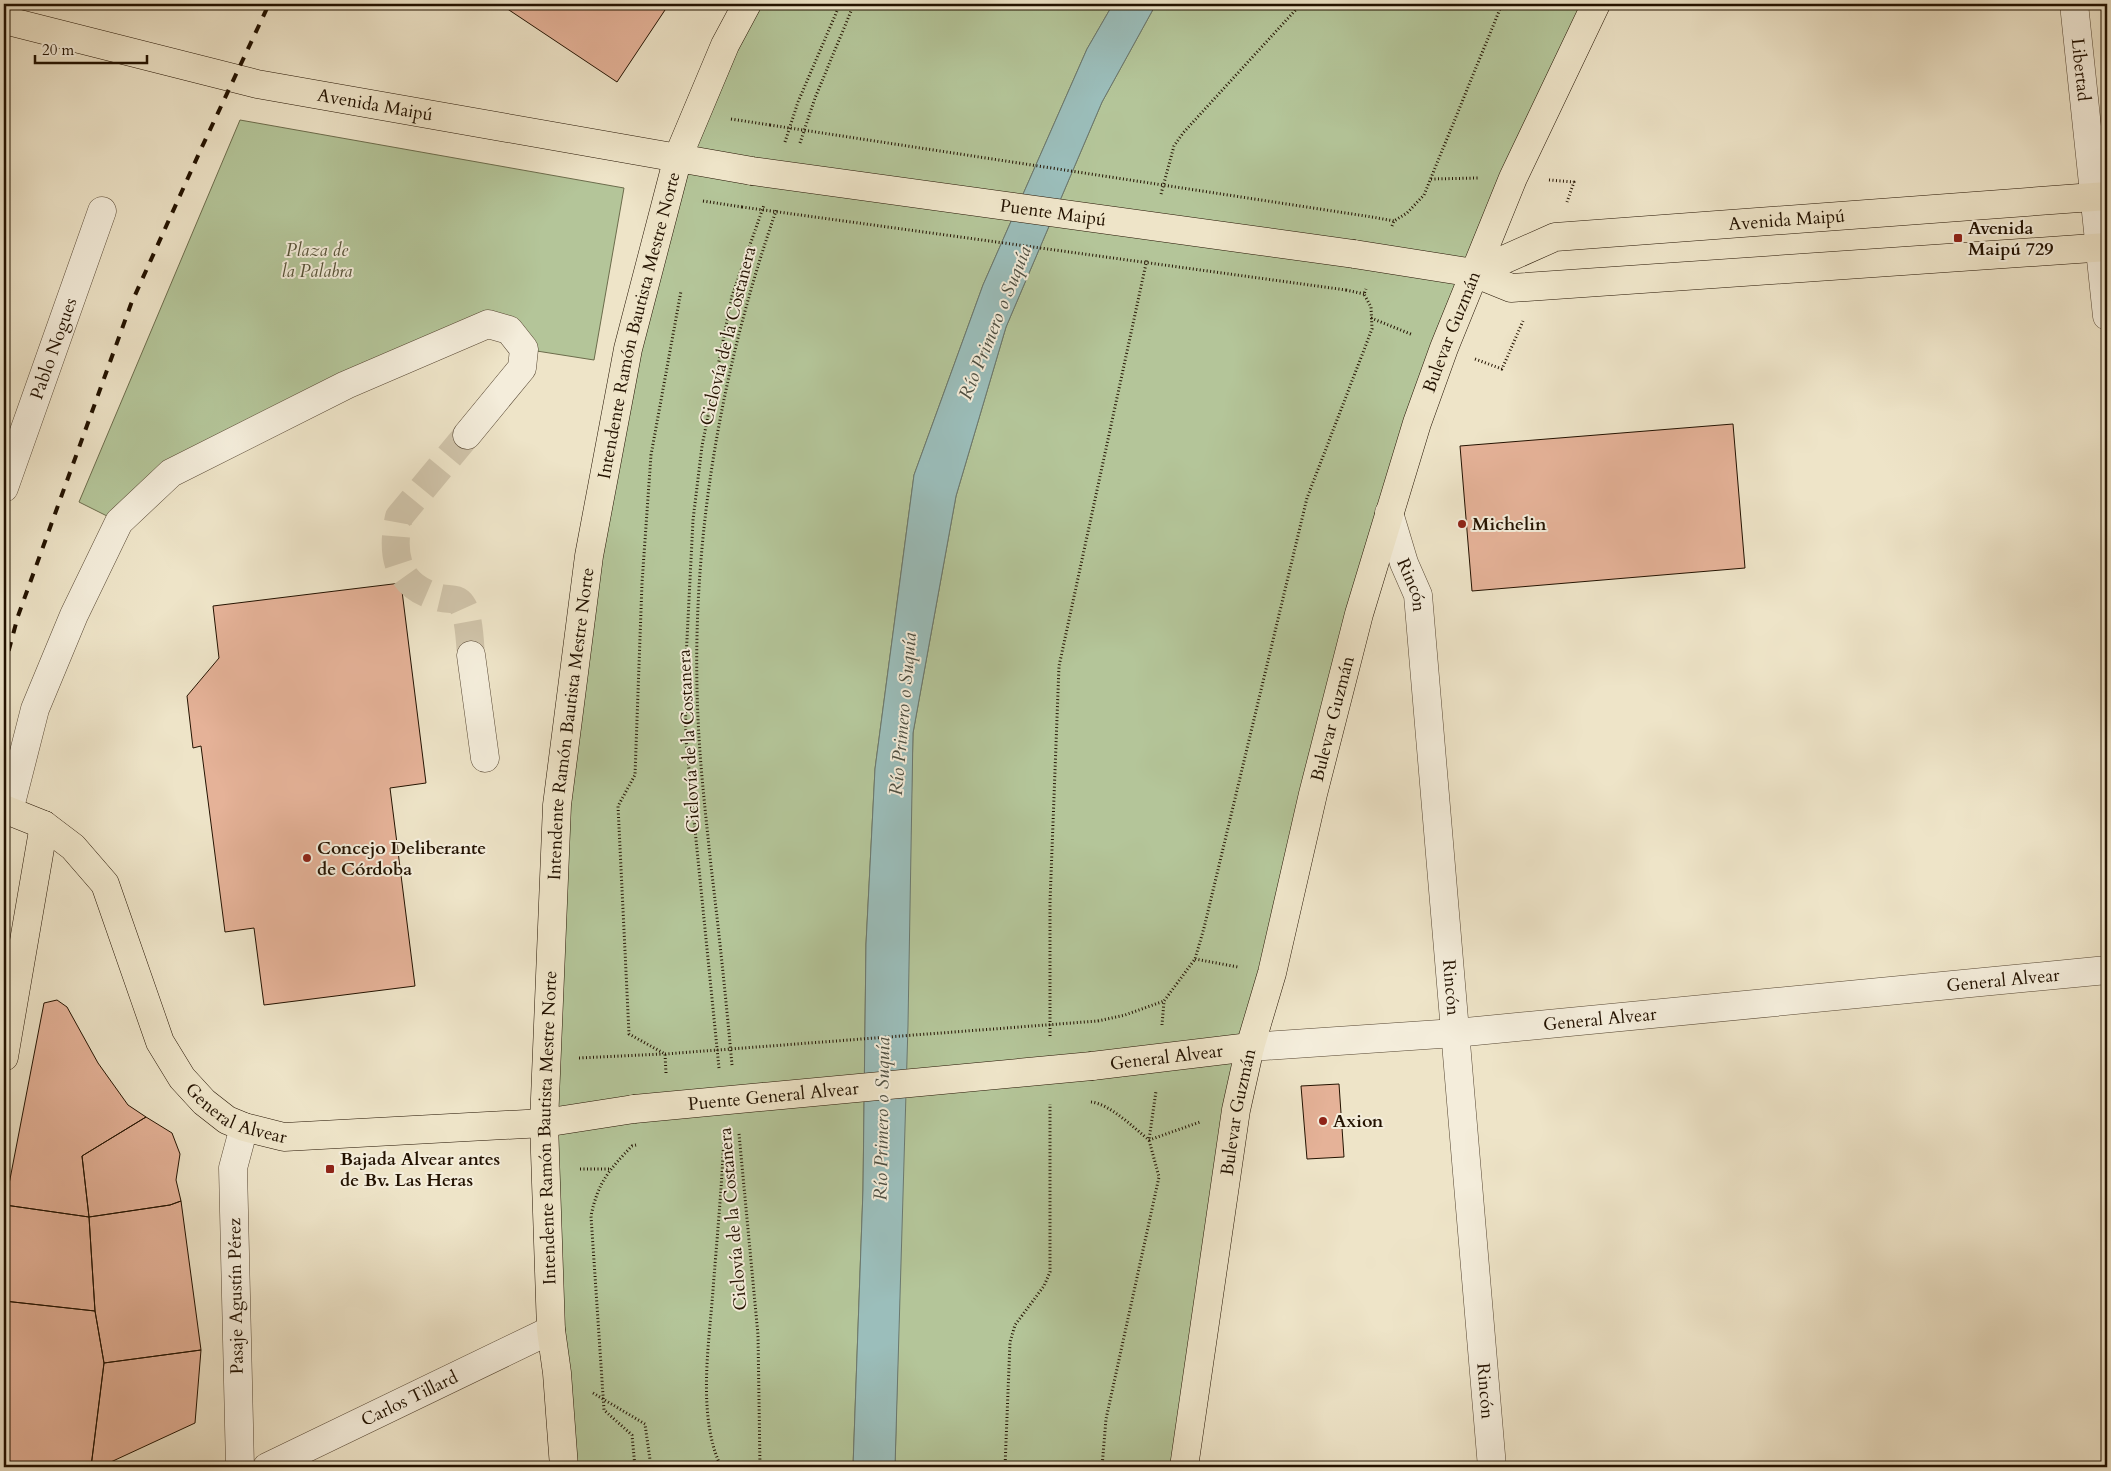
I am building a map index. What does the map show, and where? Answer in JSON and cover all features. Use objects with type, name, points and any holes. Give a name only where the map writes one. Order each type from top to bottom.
[{"type":"main road","name":"Intendente Ramón Bautista Mestre Norte","points":[[564,1467],[552,1330],[544,1123],[557,805],[589,556],[628,349],[678,157],[725,45],[747,4]]},
{"type":"main road","name":"Bulevar Guzmán","points":[[1184,1467],[1236,1110],[1250,1048],[1272,973],[1338,692],[1388,513],[1417,423],[1474,273],[1513,178],[1596,4]]},
{"type":"main road","name":"Avenida Maipú","points":[[4,20],[257,84],[752,171]]},
{"type":"main road","name":"Puente Maipú","points":[[752,171],[1367,255]]},
{"type":"main road","name":"Avenida Maipú","points":[[1474,273],[1555,237],[2101,196]]},
{"type":"main road","points":[[1367,255],[1474,273],[1511,288],[1538,288],[2104,247]]},
{"type":"main road","name":"General Alvear","points":[[6,810],[44,825],[73,847],[105,884],[160,1042],[182,1078],[204,1102],[227,1120],[244,1127],[284,1137],[544,1123],[634,1109]]},
{"type":"main road","points":[[4,1057],[44,825]]},
{"type":"main road","name":"General Alvear","points":[[1092,1066],[1250,1048]]},
{"type":"main road","name":"Puente General Alvear","points":[[634,1109],[1092,1066]]},
{"type":"street","name":"Libertad","points":[[2074,4],[2101,196],[2107,316]]},
{"type":"street","name":"Pablo Nogues","points":[[4,488],[9,447],[102,211]]},
{"type":"street","points":[[6,810],[35,710],[74,615],[119,522],[170,473],[346,385],[488,324],[509,330],[524,349],[522,368],[467,435]]},
{"type":"street","name":"Rincón","points":[[1388,513],[1404,563],[1418,595],[1492,1467]]},
{"type":"street","points":[[471,655],[485,758]]},
{"type":"street","name":"General Alvear","points":[[1250,1048],[1455,1033],[2107,970]]},
{"type":"street","name":"Pasaje Agustín Pérez","points":[[240,1467],[234,1168],[244,1127]]},
{"type":"street","name":"Carlos Tillard","points":[[267,1467],[552,1330]]},
{"type":"path","points":[[784,147],[798,102],[840,4]]},
{"type":"path","points":[[797,151],[815,98],[854,4]]},
{"type":"path","points":[[1159,203],[1174,146],[1301,4]]},
{"type":"path","points":[[546,1059],[665,1054],[1098,1021],[1126,1015],[1164,1000],[1195,959],[1207,918],[1307,498],[1372,329],[1371,307],[1364,294],[1367,255],[1394,221],[1407,213],[1424,195],[1502,4]]},
{"type":"path","points":[[701,210],[735,110]]},
{"type":"path","points":[[697,112],[733,120],[1394,221]]},
{"type":"path","points":[[1431,179],[1513,178]]},
{"type":"path","points":[[703,202],[1364,294]]},
{"type":"path","points":[[719,1073],[686,740],[684,679],[693,520],[702,446],[732,296],[764,203]]},
{"type":"path","name":"Ciclovía de la Costanera","points":[[733,1073],[698,718],[697,644],[701,549],[716,434],[746,304],[778,204]]},
{"type":"path","points":[[1050,1038],[1050,902],[1059,666],[1148,252]]},
{"type":"path","points":[[665,1054],[629,1034],[618,806],[635,775],[642,583],[651,456],[681,287]]},
{"type":"path","points":[[1371,318],[1444,348]]},
{"type":"path","points":[[1195,959],[1272,973]]},
{"type":"path","points":[[1102,1467],[1106,1419],[1159,1177],[1149,1140],[1161,1058],[1164,1000]]},
{"type":"path","points":[[665,1054],[667,1105]]},
{"type":"path","points":[[1005,1467],[1010,1342],[1015,1325],[1044,1286],[1050,1272],[1050,1097]]},
{"type":"path","points":[[1089,1102],[1098,1103],[1149,1140]]},
{"type":"path","points":[[1149,1140],[1236,1110]]},
{"type":"path","points":[[721,1467],[709,1425],[707,1374],[724,1132]]},
{"type":"path","name":"Ciclovía de la Costanera","points":[[739,1133],[758,1334],[760,1467]]},
{"type":"path","points":[[635,1467],[632,1435],[604,1410],[591,1216],[595,1194],[609,1169],[632,1146],[641,1144]]},
{"type":"path","points":[[557,1373],[645,1424],[651,1467]]},
{"type":"green space","points":[[747,4],[1113,4],[1087,49],[983,285],[914,475],[875,769],[866,944],[863,1190],[853,1467],[564,1467],[544,1123],[589,556],[678,157]]},
{"type":"green space","points":[[1156,4],[1596,4],[1444,348],[1272,973],[1184,1467],[895,1467],[913,733],[956,496],[1006,327],[1102,102]]},
{"type":"green space","name":"Plaza de la Palabra","points":[[240,120],[624,188],[594,360],[524,349],[488,324],[171,473],[119,522],[79,502]]},
{"type":"water","name":"Río Primero o Suquía","points":[[1113,4],[1156,4],[1102,102],[1006,327],[956,496],[913,733],[908,1025],[895,1467],[853,1467],[863,1190],[866,944],[875,769],[914,475],[983,285],[1087,49]]},
{"type":"building","points":[[500,4],[669,4],[617,82]]},
{"type":"building","points":[[1733,424],[1745,568],[1472,591],[1460,446]]},
{"type":"building","name":"Concejo Deliberante de Córdoba","points":[[401,583],[426,783],[390,788],[415,986],[264,1005],[254,928],[225,932],[201,746],[193,748],[187,696],[219,658],[213,606]]},
{"type":"building","points":[[57,1000],[67,1007],[98,1063],[128,1105],[146,1117],[82,1156],[89,1217],[5,1205],[44,1003]]},
{"type":"building","name":"Axion","points":[[1339,1084],[1344,1157],[1307,1159],[1301,1086]]},
{"type":"building","points":[[146,1117],[172,1133],[180,1154],[176,1180],[181,1201],[170,1205],[89,1217],[82,1156]]},
{"type":"building","points":[[181,1201],[201,1350],[104,1363],[95,1311],[89,1217],[170,1205]]},
{"type":"building","points":[[5,1205],[89,1217],[95,1311],[4,1301]]},
{"type":"building","points":[[4,1301],[95,1311],[104,1363],[91,1467],[4,1467]]},
{"type":"building","points":[[201,1350],[195,1423],[100,1467],[91,1467],[104,1363]]},
{"type":"tunnel","points":[[467,435],[399,517],[396,545],[397,558],[406,579],[426,593],[460,602],[468,622],[471,655]]},
{"type":"railway","points":[[4,668],[18,616],[131,304],[269,4]]},
{"type":"place","name":"Avenida Maipú 729","points":[[1958,238]]},
{"type":"place","name":"Michelin","points":[[1462,524]]},
{"type":"place","name":"Concejo Deliberante de Córdoba","points":[[307,858]]},
{"type":"place","name":"Axion","points":[[1323,1121]]},
{"type":"place","name":"Bajada Alvear antes de Bv. Las Heras","points":[[330,1169]]}]
